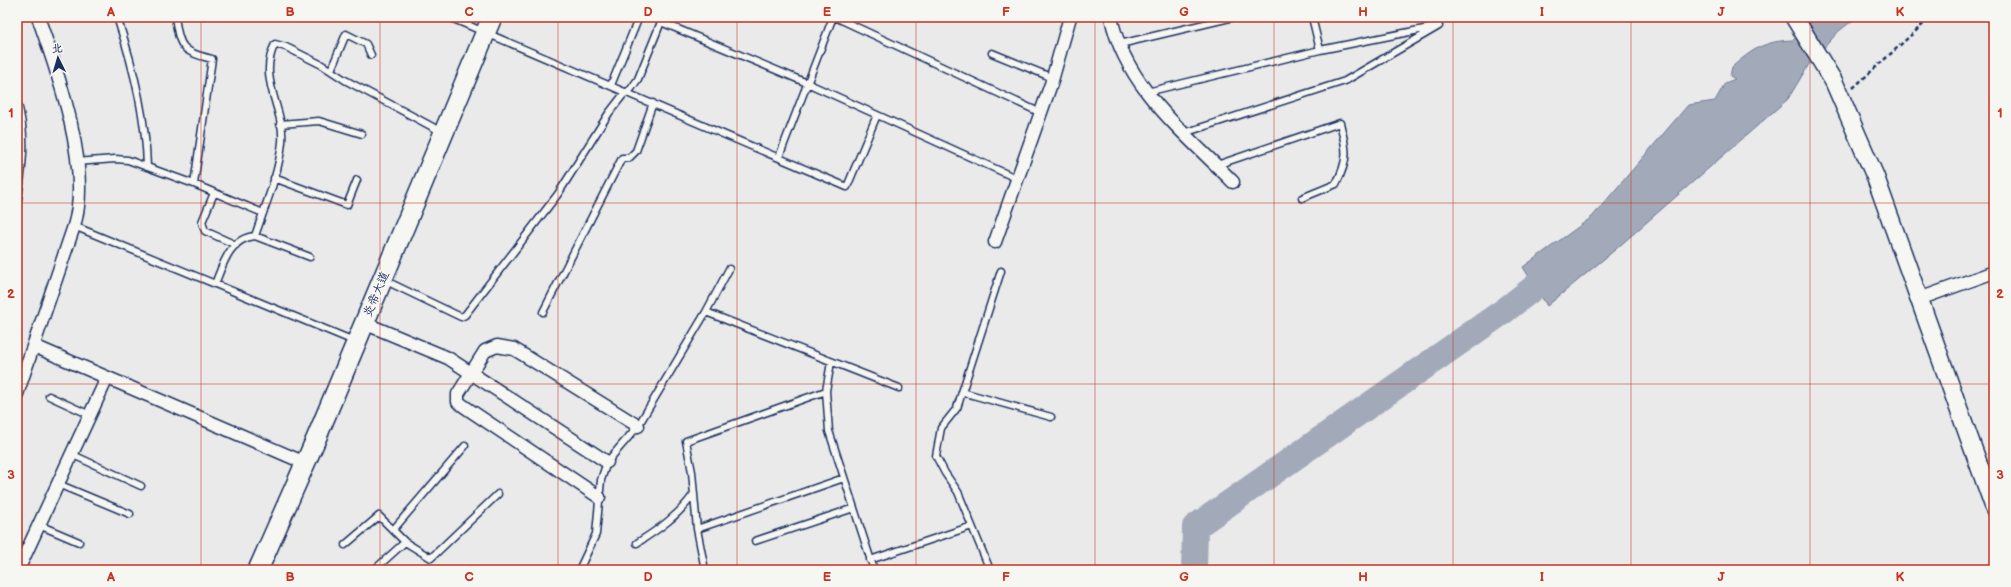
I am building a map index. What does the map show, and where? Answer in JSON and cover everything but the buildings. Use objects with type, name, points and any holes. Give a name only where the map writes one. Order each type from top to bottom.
[{"type":"main road","points":[[1794,17],[1834,82],[1875,176],[1994,507]]},
{"type":"main road","name":"炎帝大道","points":[[258,570],[305,463],[489,25]]},
{"type":"street","points":[[17,394],[78,215],[79,194],[76,162],[68,110],[38,17]]},
{"type":"street","points":[[995,242],[1053,78],[1070,17]]},
{"type":"street","points":[[1111,17],[1124,55],[1146,92],[1233,182]]},
{"type":"street","points":[[1920,299],[1994,272]]},
{"type":"street","points":[[364,323],[448,358],[607,462]]},
{"type":"street","points":[[34,346],[305,463]]},
{"type":"street","points":[[599,497],[458,402],[458,394],[485,351],[498,346],[514,349],[638,426]]},
{"type":"street","points":[[18,570],[107,378]]},
{"type":"lane","points":[[116,17],[131,61],[146,142],[147,167]]},
{"type":"lane","points":[[175,17],[178,38],[183,48],[191,54],[212,59],[194,184]]},
{"type":"lane","points":[[448,17],[489,25],[627,92],[847,187],[877,115]]},
{"type":"lane","points":[[612,85],[639,17]]},
{"type":"lane","points":[[779,157],[834,17],[1041,113]]},
{"type":"lane","points":[[1120,44],[1234,17]]},
{"type":"lane","points":[[1312,17],[1320,50]]},
{"type":"lane","points":[[382,279],[461,317],[465,315],[558,194],[609,113],[638,79],[662,19],[1018,179]]},
{"type":"lane","points":[[1146,92],[1320,50],[1438,26],[1345,81],[1184,133]]},
{"type":"lane","points":[[331,70],[346,34],[366,44],[371,55]]},
{"type":"lane","points":[[255,236],[274,178],[282,141],[279,114],[270,88],[271,51],[275,44],[286,47],[331,70],[345,80],[444,133]]},
{"type":"lane","points":[[992,53],[1053,78]]},
{"type":"lane","points":[[17,101],[22,117],[25,138],[18,186],[17,206]]},
{"type":"lane","points":[[543,312],[622,158],[629,158],[636,150],[653,103]]},
{"type":"lane","points":[[280,124],[319,120],[362,134]]},
{"type":"lane","points":[[1217,165],[1340,123],[1347,148],[1344,168],[1336,184],[1302,198]]},
{"type":"lane","points":[[76,162],[115,159],[128,160],[194,184],[263,213]]},
{"type":"lane","points":[[274,178],[347,205],[358,180]]},
{"type":"lane","points":[[214,193],[202,222],[205,231],[236,245]]},
{"type":"lane","points":[[74,226],[356,342]]},
{"type":"lane","points":[[215,284],[229,251],[247,237],[255,236],[310,257]]},
{"type":"lane","points":[[579,570],[596,534],[599,497],[607,462],[638,426],[706,312],[729,269]]},
{"type":"lane","points":[[990,570],[958,492],[936,456],[941,428],[957,408],[1001,271]]},
{"type":"lane","points":[[706,312],[806,350],[831,362],[899,388]]},
{"type":"lane","points":[[831,362],[826,391],[829,431],[874,570]]},
{"type":"lane","points":[[705,570],[697,529],[692,472],[686,440],[826,391]]},
{"type":"lane","points":[[962,392],[1051,417]]},
{"type":"lane","points":[[49,396],[90,415]]},
{"type":"lane","points":[[393,530],[466,446]]},
{"type":"lane","points":[[71,454],[140,486]]},
{"type":"lane","points":[[697,529],[844,478]]},
{"type":"lane","points":[[58,484],[130,514]]},
{"type":"lane","points":[[346,545],[379,516],[405,542],[431,558],[498,494]]},
{"type":"lane","points":[[637,543],[662,528],[681,511],[693,495]]},
{"type":"lane","points":[[756,541],[854,508]]},
{"type":"lane","points":[[39,525],[78,542]]},
{"type":"lane","points":[[870,560],[972,526]]},
{"type":"lane","points":[[374,570],[405,542]]},
{"type":"path","points":[[1841,99],[1931,17]]},
{"type":"water","points":[[1816,17],[1857,17],[1839,31],[1809,64],[1788,99],[1616,249],[1547,306],[1523,267],[1592,217],[1688,105],[1715,101],[1725,83],[1735,79],[1730,76],[1732,67],[1746,55],[1766,44],[1793,40]]},
{"type":"waterway","points":[[1194,570],[1195,527],[1504,311],[1563,265]]}]
